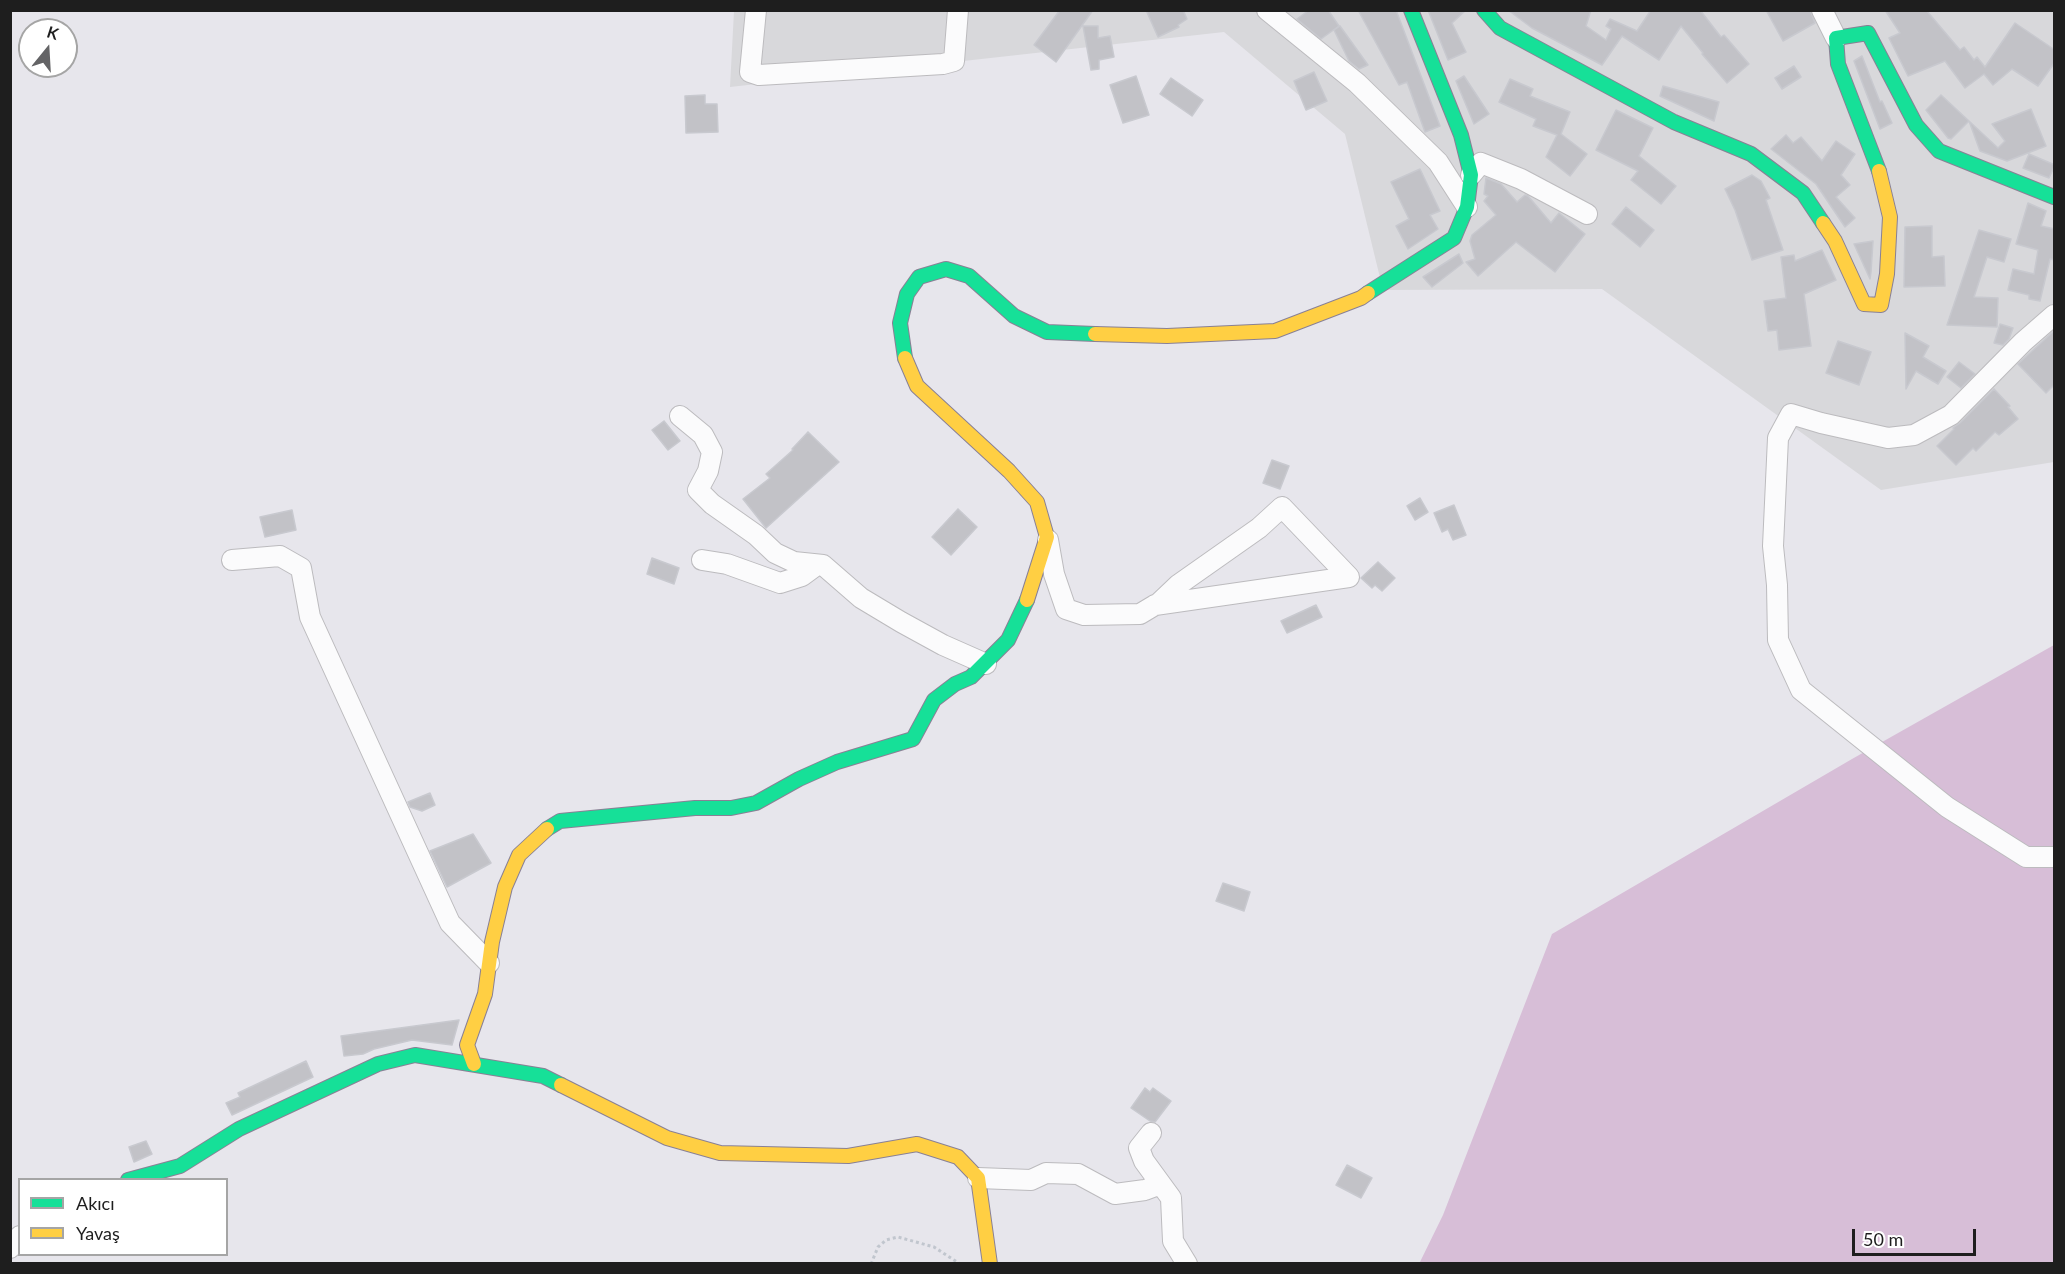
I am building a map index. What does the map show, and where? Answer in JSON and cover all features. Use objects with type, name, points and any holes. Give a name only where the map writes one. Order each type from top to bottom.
[{"type":"street","points":[[756,10],[750,72],[759,75],[943,64],[954,61],[958,10]]},
{"type":"street","points":[[1267,10],[1357,84],[1438,162],[1467,207]]},
{"type":"street","points":[[1155,605],[1349,577],[1282,507],[1259,528],[1140,614],[1084,615],[1066,609],[1054,574],[1037,502],[1009,471],[916,386],[905,362],[900,323],[907,294],[919,277],[946,269],[969,276],[1014,316],[1047,332],[1167,336],[1275,331],[1361,298],[1454,238],[1467,207],[1471,175],[1461,135],[1411,10]]},
{"type":"street","points":[[1484,10],[1500,28],[1674,122],[1751,154],[1803,194],[1835,241],[1864,304],[1881,305],[1887,274],[1890,218],[1880,174],[1838,64],[1836,38],[1822,10]]},
{"type":"street","points":[[1836,38],[1868,33],[1916,124],[1939,151],[2055,197]]},
{"type":"street","points":[[1471,175],[1481,163],[1521,179],[1587,214]]},
{"type":"street","points":[[2055,315],[2023,342],[1951,415],[1914,435],[1888,438],[1791,414],[1778,438],[1773,546],[1777,585],[1778,640],[1801,690],[1947,807],[2026,857],[2055,857]]},
{"type":"street","points":[[680,416],[703,435],[712,452],[708,471],[698,490],[712,504],[756,535],[775,554],[794,562],[823,565],[861,598],[943,645],[986,664]]},
{"type":"street","points":[[474,1064],[467,1045],[485,994],[492,942],[505,887],[519,855],[541,833],[560,821],[695,808],[731,808],[756,803],[799,779],[837,762],[913,739],[934,700],[955,684],[970,677],[986,664],[1008,640],[1027,601],[1047,537]]},
{"type":"street","points":[[232,560],[280,556],[301,568],[310,617],[450,923],[489,963]]},
{"type":"street","points":[[702,560],[727,564],[780,583],[802,576],[817,565]]},
{"type":"street","points":[[132,1178],[180,1166],[239,1129],[378,1064],[416,1055],[543,1076],[667,1138],[720,1153],[848,1156],[917,1144],[958,1157],[978,1178],[990,1263]]},
{"type":"street","points":[[1151,1133],[1139,1148],[1144,1161],[1171,1198],[1173,1241],[1187,1263]]},
{"type":"street","points":[[978,1178],[1032,1180],[1047,1173],[1078,1174],[1115,1194],[1145,1190],[1161,1184]]},
{"type":"path","points":[[871,1263],[878,1247],[886,1240],[898,1237],[934,1247],[960,1263]]},
{"type":"shaded area","points":[[734,11],[2054,11],[2054,462],[1881,490],[1602,289],[1383,290],[1345,134],[1224,32],[730,87]]},
{"type":"shaded area","points":[[2054,645],[2054,1263],[1419,1264],[1443,1215],[1552,934],[1852,759]]},
{"type":"building","points":[[1060,10],[1093,10],[1056,62],[1034,45]]},
{"type":"building","points":[[1146,10],[1183,10],[1187,19],[1178,25],[1179,27],[1158,37]]},
{"type":"building","points":[[1309,10],[1328,10],[1339,26],[1321,39],[1297,19]]},
{"type":"building","points":[[1358,10],[1396,10],[1440,126],[1425,132],[1407,82],[1399,85]]},
{"type":"building","points":[[1428,10],[1466,10],[1452,23],[1466,52],[1448,60]]},
{"type":"building","points":[[1508,10],[1591,10],[1586,26],[1606,40],[1611,29],[1606,26],[1610,19],[1637,31],[1651,10],[1700,10],[1721,37],[1724,35],[1749,64],[1727,83],[1681,26],[1659,60],[1622,36],[1602,65],[1532,28]]},
{"type":"building","points":[[1766,10],[1810,10],[1815,23],[1783,41]]},
{"type":"building","points":[[1885,10],[1926,10],[1960,50],[1964,47],[1974,60],[1977,57],[1985,67],[2015,23],[2055,50],[2055,62],[2038,86],[2012,69],[1993,85],[1984,74],[1965,88],[1945,61],[1908,76],[1889,38],[1900,33]]},
{"type":"building","points":[[1083,26],[1098,26],[1098,38],[1110,36],[1114,57],[1099,60],[1099,69],[1091,70]]},
{"type":"building","points":[[1340,26],[1368,65],[1359,69],[1349,61],[1334,30]]},
{"type":"building","points":[[1862,56],[1880,102],[1882,101],[1892,123],[1880,129],[1854,61]]},
{"type":"building","points":[[1794,66],[1801,77],[1782,89],[1775,78]]},
{"type":"building","points":[[1314,72],[1327,101],[1306,110],[1294,81]]},
{"type":"building","points":[[1136,76],[1149,115],[1123,123],[1110,85]]},
{"type":"building","points":[[1464,76],[1489,114],[1474,124],[1456,81]]},
{"type":"building","points":[[1171,78],[1203,100],[1192,116],[1160,94]]},
{"type":"building","points":[[1510,79],[1533,89],[1530,96],[1570,112],[1561,134],[1587,154],[1570,176],[1546,157],[1557,135],[1533,126],[1536,119],[1499,102]]},
{"type":"building","points":[[1663,86],[1719,102],[1714,121],[1660,96]]},
{"type":"building","points":[[705,95],[705,104],[717,104],[718,132],[686,133],[685,96]]},
{"type":"building","points":[[1941,95],[1969,121],[1951,139],[1926,110]]},
{"type":"building","points":[[2031,109],[2046,146],[2007,161],[1980,151],[1969,121],[1998,148],[2005,141],[1992,124]]},
{"type":"building","points":[[1616,110],[1653,128],[1639,156],[1676,186],[1661,204],[1631,180],[1638,171],[1596,150]]},
{"type":"building","points":[[1786,135],[1793,143],[1801,137],[1822,161],[1836,141],[1855,154],[1841,175],[1850,185],[1836,197],[1855,218],[1845,227],[1816,184],[1771,149]]},
{"type":"building","points":[[2029,154],[2055,165],[2049,178],[2023,168]]},
{"type":"building","points":[[1420,169],[1440,211],[1430,215],[1438,229],[1408,249],[1396,226],[1409,219],[1391,182]]},
{"type":"building","points":[[1752,175],[1761,181],[1770,198],[1766,200],[1783,250],[1752,260],[1735,210],[1725,189]]},
{"type":"building","points":[[1486,178],[1501,184],[1517,202],[1525,195],[1528,196],[1551,223],[1559,213],[1585,234],[1555,272],[1516,242],[1478,276],[1466,262],[1475,259],[1470,241],[1472,235],[1496,215],[1484,201],[1488,196],[1484,194]]},
{"type":"building","points":[[2028,203],[2046,211],[2041,226],[2055,229],[2055,260],[2050,259],[2040,301],[2029,299],[2029,295],[2008,290],[2013,269],[2034,274],[2038,250],[2016,244]]},
{"type":"building","points":[[1626,207],[1654,230],[1640,247],[1612,224]]},
{"type":"building","points":[[1932,226],[1932,257],[1944,256],[1945,286],[1904,287],[1905,227]]},
{"type":"building","points":[[1979,230],[2011,239],[2004,262],[1987,257],[1974,297],[1998,298],[1997,327],[1947,325]]},
{"type":"building","points":[[1873,241],[1871,272],[1870,279],[1854,244]]},
{"type":"building","points":[[1822,250],[1836,280],[1804,294],[1811,346],[1779,350],[1777,330],[1768,331],[1764,301],[1786,298],[1781,257],[1794,255],[1795,261]]},
{"type":"building","points":[[1459,254],[1463,263],[1432,287],[1423,277]]},
{"type":"building","points":[[2000,324],[2013,328],[2009,339],[2003,345],[1994,343]]},
{"type":"building","points":[[2055,330],[2054,385],[2046,393],[2018,364]]},
{"type":"building","points":[[1905,333],[1929,346],[1923,357],[1946,371],[1938,384],[1916,371],[1906,389]]},
{"type":"building","points":[[1838,341],[1871,352],[1859,385],[1826,373]]},
{"type":"building","points":[[1959,362],[1975,374],[1961,388],[1947,377]]},
{"type":"building","points":[[1994,389],[2010,406],[2008,407],[2018,419],[1999,435],[1995,432],[1976,451],[1973,448],[1956,465],[1937,446]]},
{"type":"building","points":[[664,421],[680,441],[668,450],[652,430]]},
{"type":"building","points":[[808,432],[839,462],[766,528],[743,499],[770,478],[766,474],[793,450]]},
{"type":"building","points":[[1272,460],[1289,466],[1280,489],[1263,483]]},
{"type":"building","points":[[1420,498],[1428,512],[1415,520],[1407,506]]},
{"type":"building","points":[[1454,505],[1466,535],[1453,540],[1448,529],[1442,532],[1434,513]]},
{"type":"building","points":[[958,509],[977,527],[951,555],[932,537]]},
{"type":"building","points":[[292,510],[296,530],[265,537],[260,517]]},
{"type":"building","points":[[652,558],[679,568],[674,584],[647,574]]},
{"type":"building","points":[[1378,562],[1395,578],[1382,591],[1375,585],[1372,588],[1361,578]]},
{"type":"building","points":[[1316,605],[1322,617],[1287,633],[1281,621]]},
{"type":"building","points":[[430,793],[435,805],[422,811],[410,807],[408,802]]},
{"type":"building","points":[[473,834],[491,863],[447,887],[430,851]]},
{"type":"building","points":[[1223,883],[1250,892],[1244,911],[1216,901]]},
{"type":"building","points":[[459,1020],[452,1045],[412,1040],[363,1054],[344,1056],[341,1036]]},
{"type":"building","points":[[306,1061],[313,1077],[232,1115],[226,1103],[240,1097],[238,1093]]},
{"type":"building","points":[[1145,1088],[1150,1092],[1153,1088],[1171,1101],[1155,1122],[1131,1108]]},
{"type":"building","points":[[146,1141],[152,1154],[134,1162],[129,1147]]},
{"type":"building","points":[[1347,1165],[1372,1178],[1361,1198],[1336,1185]]},
{"type":"traffic: fast","points":[[1368,293],[1454,238],[1467,207],[1471,175],[1461,135],[1411,10]]},
{"type":"traffic: fast","points":[[1484,10],[1500,28],[1674,122],[1751,154],[1803,193],[1823,223]]},
{"type":"traffic: fast","points":[[1879,171],[1838,64],[1836,38],[1868,33],[1916,125],[1939,151],[2054,197]]},
{"type":"traffic: fast","points":[[905,358],[900,323],[907,294],[919,277],[946,269],[969,276],[1014,316],[1047,332],[1095,334]]},
{"type":"traffic: fast","points":[[547,829],[560,821],[695,808],[731,808],[756,803],[799,779],[837,762],[913,739],[934,700],[955,684],[971,677],[1008,640],[1027,600]]},
{"type":"traffic: fast","points":[[135,1178],[180,1166],[239,1129],[378,1064],[415,1055],[543,1076],[561,1085]]},
{"type":"traffic: slow","points":[[1823,223],[1835,241],[1864,304],[1881,305],[1887,274],[1890,217],[1879,171]]},
{"type":"traffic: slow","points":[[1095,334],[1167,336],[1275,331],[1361,298],[1368,293]]},
{"type":"traffic: slow","points":[[905,358],[917,386],[1009,471],[1037,502],[1047,537],[1027,600]]},
{"type":"traffic: slow","points":[[474,1064],[467,1045],[485,994],[492,942],[505,887],[519,855],[547,829]]},
{"type":"traffic: slow","points":[[561,1085],[667,1138],[720,1153],[848,1156],[917,1144],[958,1157],[978,1178],[990,1264]]}]
